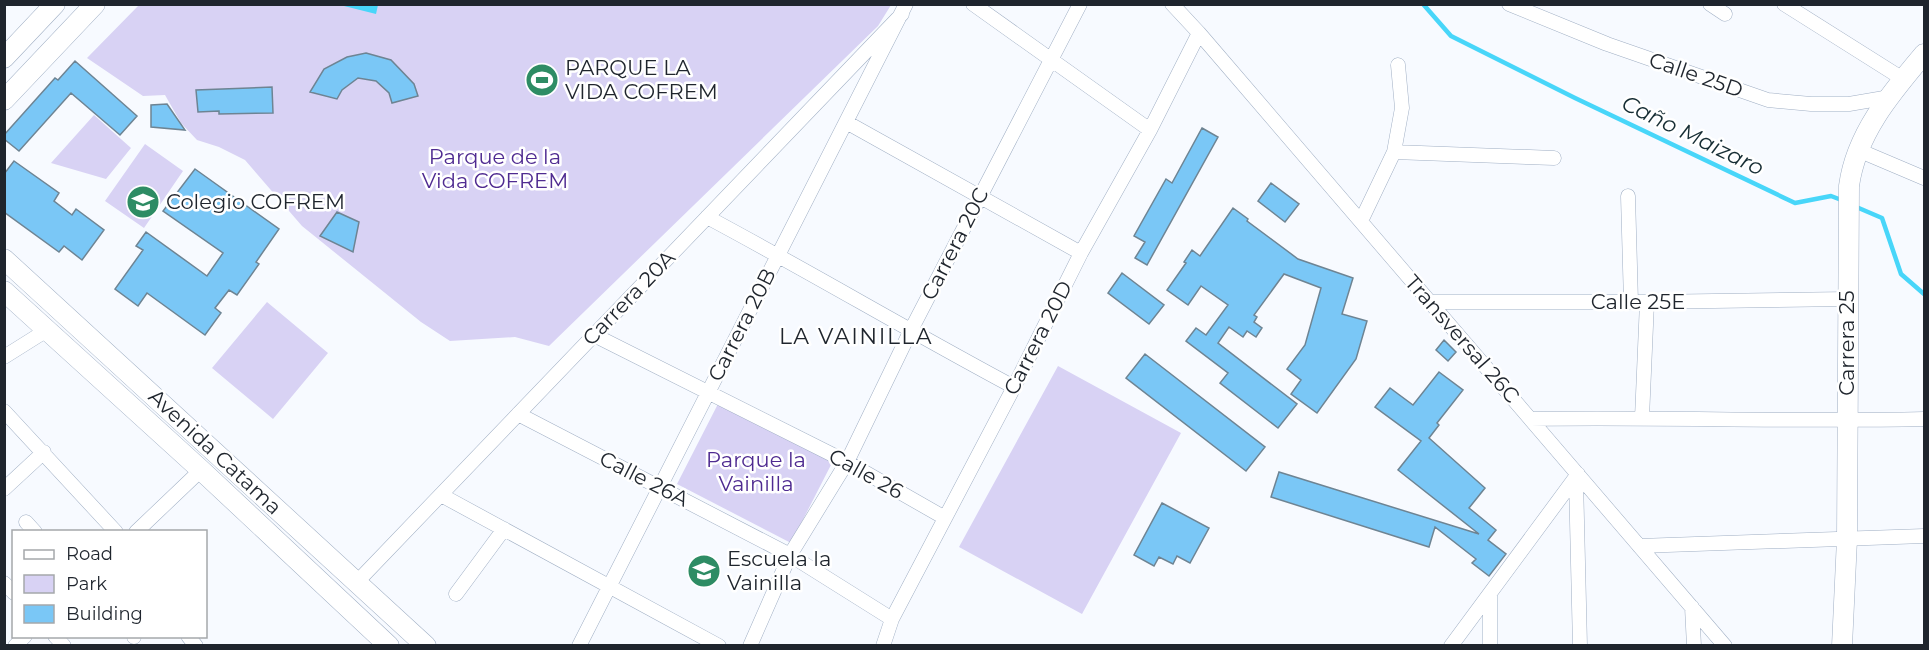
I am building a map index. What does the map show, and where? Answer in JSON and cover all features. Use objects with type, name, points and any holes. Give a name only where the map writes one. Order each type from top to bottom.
[{"type":"main road","points":[[4,58],[55,4]]},
{"type":"main road","points":[[4,100],[95,4]]},
{"type":"main road","name":"Carrera 25","points":[[1842,645],[1847,539],[1847,299],[1851,170],[1871,123],[1924,54]]},
{"type":"main road","points":[[1903,79],[1924,70]]},
{"type":"main road","name":"Avenida Catama","points":[[4,259],[426,645]]},
{"type":"main road","name":"Avenida Catama","points":[[4,291],[389,645]]},
{"type":"street","points":[[973,4],[1149,130]]},
{"type":"street","name":"Carrera 20C","points":[[750,645],[790,555],[847,462],[910,332],[1080,4]]},
{"type":"street","name":"Transversal 26C","points":[[1172,4],[1725,645]]},
{"type":"street","name":"Calle 25D","points":[[1509,4],[1607,44],[1768,100],[1811,104],[1849,104],[1890,97]]},
{"type":"street","points":[[1710,4],[1725,14]]},
{"type":"street","points":[[1784,4],[1903,79]]},
{"type":"street","name":"Carrera 20B","points":[[579,645],[904,9]]},
{"type":"street","name":"Carrera 20A","points":[[357,582],[904,9]]},
{"type":"street","name":"Carrera 20D","points":[[883,645],[892,619],[1014,387],[1081,253],[1199,33]]},
{"type":"street","points":[[1360,221],[1394,152],[1402,108],[1398,65]]},
{"type":"street","points":[[846,122],[1081,253]]},
{"type":"street","points":[[1858,150],[1924,178]]},
{"type":"street","points":[[1394,152],[1554,158]]},
{"type":"street","points":[[1628,196],[1631,302]]},
{"type":"street","points":[[707,217],[778,255],[910,332],[1014,387]]},
{"type":"street","name":"Calle 25E","points":[[1430,302],[1847,299]]},
{"type":"street","points":[[1642,418],[1647,302]]},
{"type":"street","points":[[4,357],[47,330]]},
{"type":"street","name":"Calle 26","points":[[594,335],[847,462],[945,518]]},
{"type":"street","points":[[4,411],[115,530]]},
{"type":"street","name":"Calle 26A","points":[[518,414],[790,555],[892,619]]},
{"type":"street","points":[[1531,419],[1847,421],[1924,419]]},
{"type":"street","points":[[4,489],[44,452]]},
{"type":"street","points":[[137,530],[201,470]]},
{"type":"street","points":[[1451,645],[1577,476]]},
{"type":"street","points":[[1577,476],[1580,645]]},
{"type":"street","points":[[441,495],[719,645]]},
{"type":"street","points":[[456,594],[504,529]]},
{"type":"street","points":[[1639,546],[1924,536]]},
{"type":"street","points":[[1490,595],[1490,645]]},
{"type":"street","points":[[1692,607],[1694,645]]},
{"type":"green space","name":"Parque de la Vida COFREM","points":[[139,5],[891,5],[878,26],[549,346],[515,337],[450,341],[421,322],[302,226],[245,160],[219,147],[197,140],[181,123],[165,95],[143,96],[87,58]]},
{"type":"green space","points":[[94,115],[131,148],[106,179],[51,163]]},
{"type":"green space","points":[[145,144],[183,171],[144,228],[105,201]]},
{"type":"green space","points":[[267,302],[328,353],[273,419],[212,368]]},
{"type":"green space","points":[[1058,366],[1181,433],[1082,614],[959,547]]},
{"type":"green space","name":"Parque la Vainilla","points":[[720,400],[834,459],[791,543],[677,484]]},
{"type":"water","points":[[340,4],[378,5],[376,14]]},
{"type":"building","points":[[366,53],[391,60],[414,84],[418,96],[392,103],[389,93],[376,81],[358,78],[342,90],[337,99],[310,92],[324,69],[347,57]]},
{"type":"building","points":[[75,61],[137,116],[120,135],[71,93],[19,151],[4,139],[4,135],[55,78],[58,80]]},
{"type":"building","points":[[272,87],[273,113],[198,112],[196,90]]},
{"type":"building","points":[[167,104],[185,130],[151,127],[151,105]]},
{"type":"building","points":[[1202,128],[1218,137],[1147,265],[1135,258],[1145,242],[1134,236],[1166,179],[1172,183]]},
{"type":"building","points":[[14,161],[59,193],[54,201],[72,215],[76,209],[104,230],[82,260],[64,246],[59,252],[4,212],[4,174]]},
{"type":"building","points":[[195,169],[279,229],[256,262],[259,264],[237,295],[229,290],[215,308],[221,313],[205,335],[147,293],[138,306],[115,289],[143,250],[136,246],[146,232],[207,276],[223,253],[163,211]]},
{"type":"building","points":[[1271,183],[1299,204],[1285,222],[1258,201]]},
{"type":"building","points":[[1233,208],[1298,259],[1353,278],[1342,314],[1367,321],[1356,359],[1317,413],[1291,394],[1301,380],[1287,369],[1305,345],[1321,288],[1284,274],[1254,315],[1257,317],[1254,322],[1262,328],[1256,337],[1247,331],[1243,337],[1229,327],[1218,343],[1297,404],[1278,428],[1220,383],[1228,373],[1186,341],[1196,328],[1206,335],[1228,305],[1201,286],[1188,305],[1167,290],[1186,263],[1184,262],[1192,250],[1200,256]]},
{"type":"building","points":[[337,212],[359,222],[353,252],[320,236]]},
{"type":"building","points":[[1122,273],[1164,305],[1149,324],[1108,293]]},
{"type":"building","points":[[1444,340],[1456,352],[1448,361],[1436,350]]},
{"type":"building","points":[[1145,354],[1265,447],[1246,471],[1126,378]]},
{"type":"building","points":[[1439,372],[1463,390],[1437,423],[1439,425],[1429,438],[1485,488],[1469,508],[1496,530],[1488,540],[1506,554],[1489,576],[1472,563],[1476,559],[1435,527],[1429,547],[1271,497],[1279,472],[1479,534],[1398,470],[1421,441],[1375,407],[1390,388],[1413,405]]},
{"type":"building","points":[[1162,503],[1209,528],[1190,563],[1177,556],[1173,564],[1159,557],[1154,566],[1134,555]]},
{"type":"waterway","name":"Caño Maizaro","points":[[1423,4],[1451,36],[1795,203],[1831,196],[1844,201]]},
{"type":"waterway","name":"Caño Maizaro","points":[[1854,206],[1882,218],[1901,274],[1924,294]]},
{"type":"place","name":"PARQUE LA VIDA COFREM","points":[[542,80]]},
{"type":"place","name":"Colegio COFREM","points":[[143,202]]},
{"type":"place","name":"Escuela la Vainilla","points":[[704,571]]},
{"type":"district","name":"LA VAINILLA","points":[[856,336]]}]
